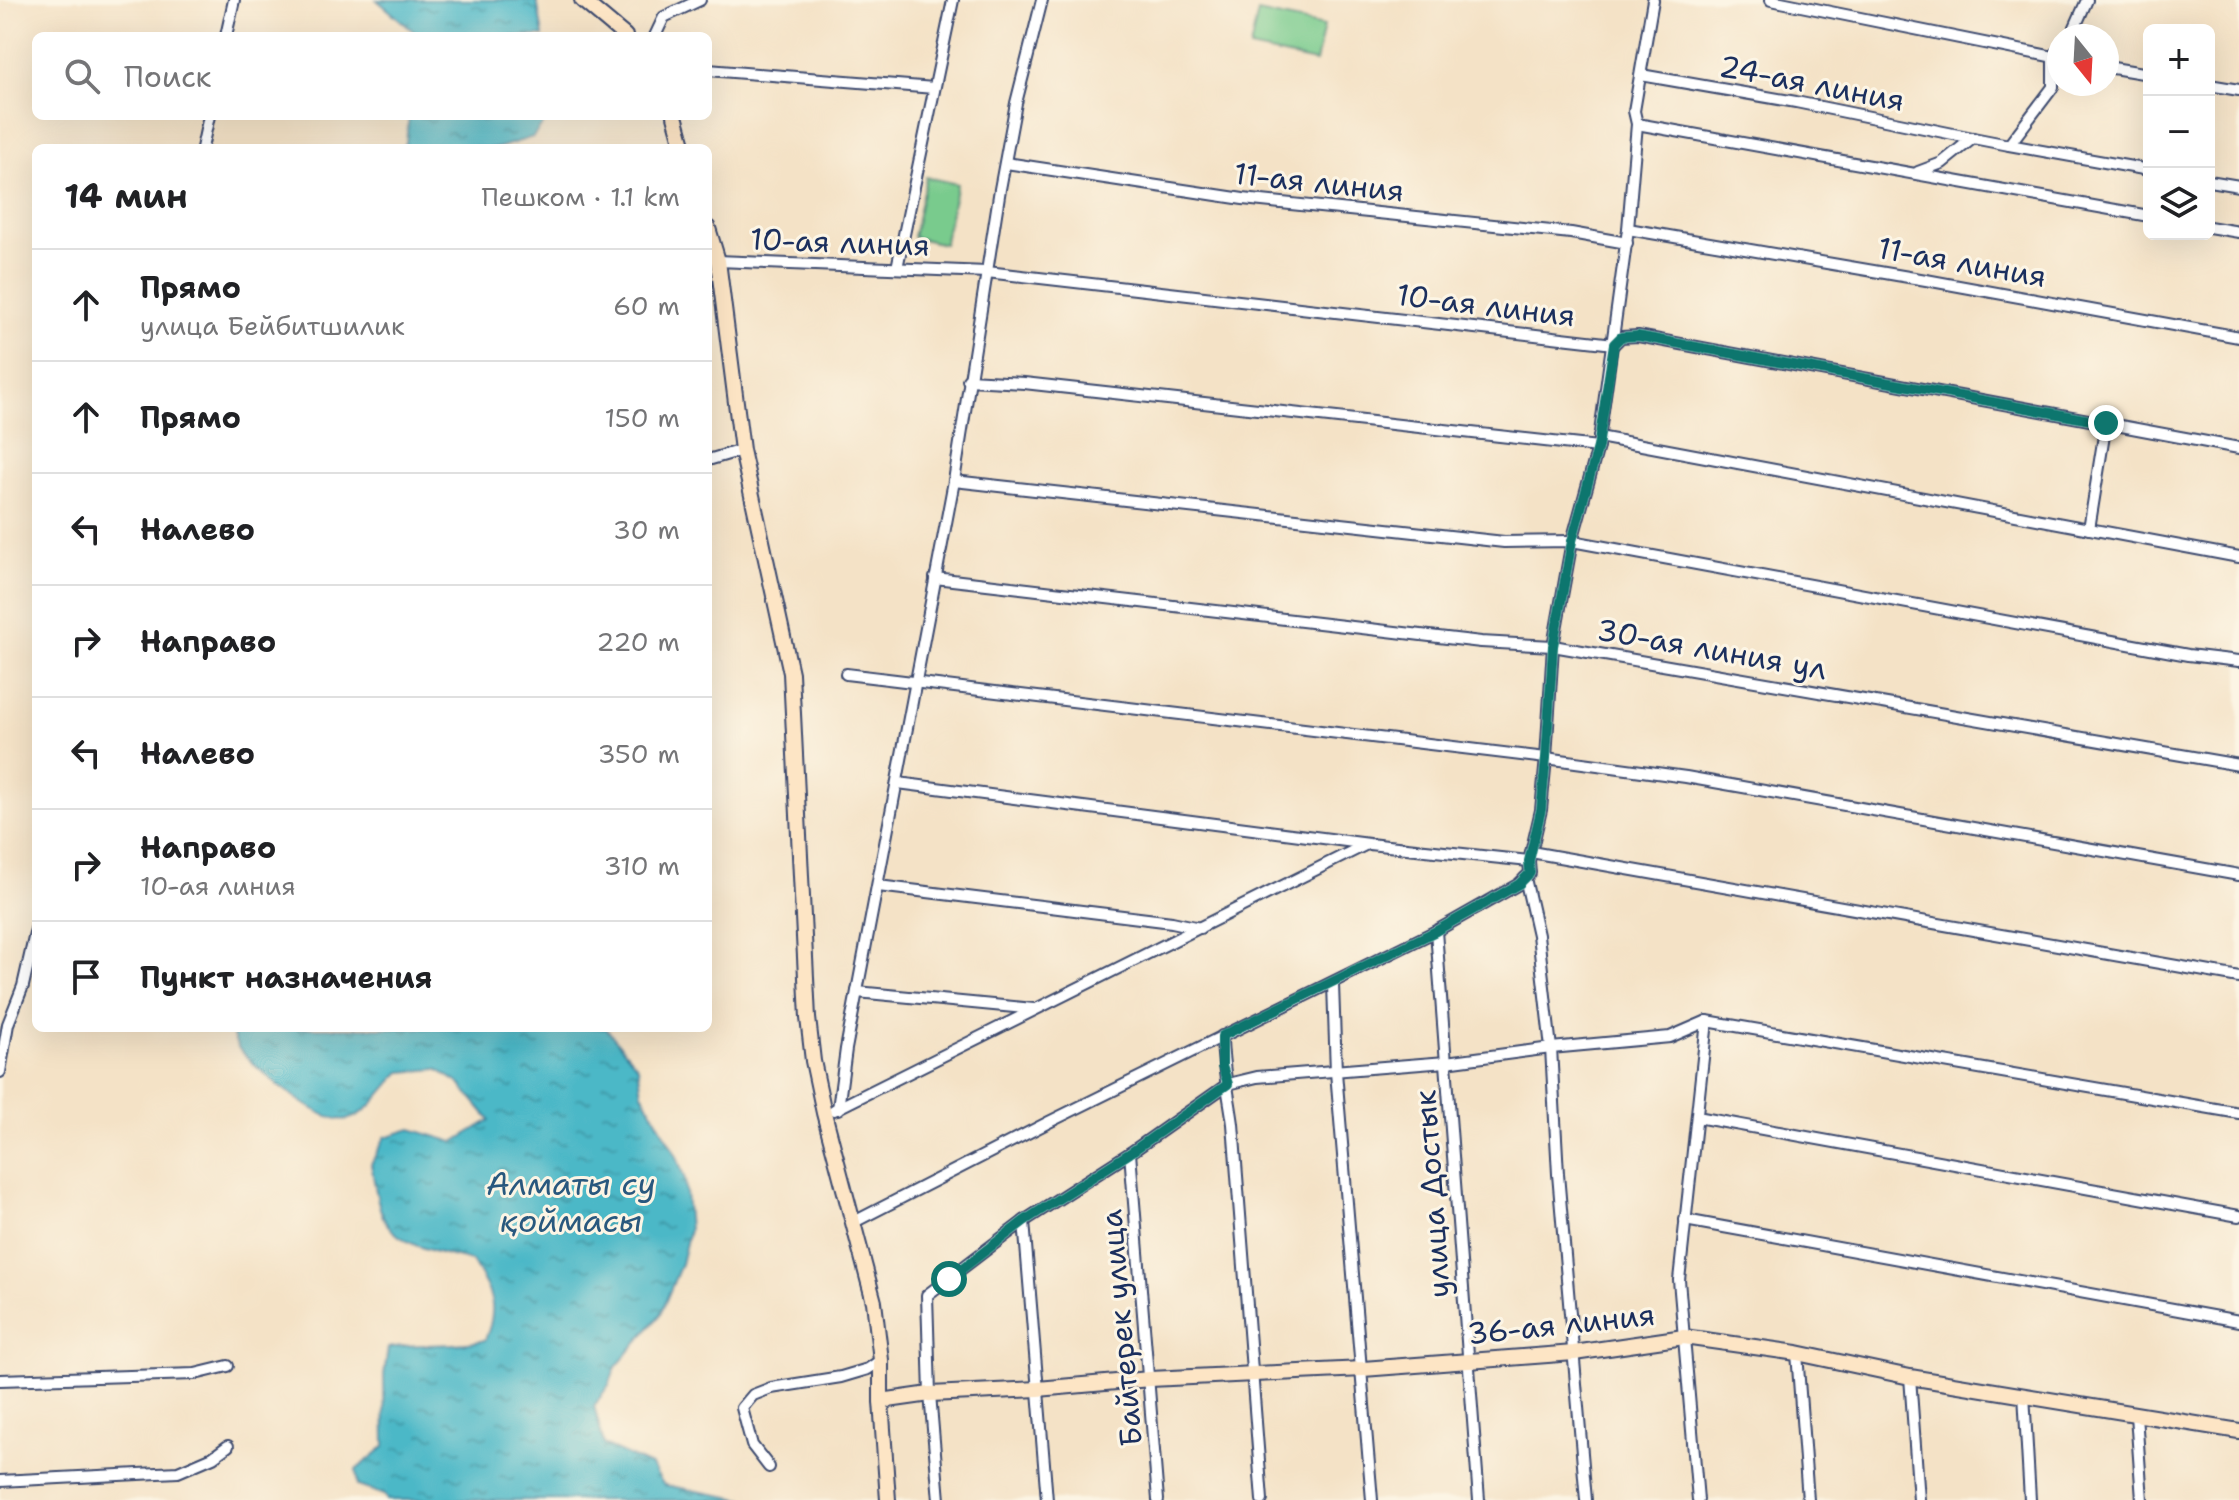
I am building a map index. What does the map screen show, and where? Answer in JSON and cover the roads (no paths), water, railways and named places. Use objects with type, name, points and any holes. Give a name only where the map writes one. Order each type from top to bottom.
[{"type":"street","points":[[227,32],[234,0]]},
{"type":"street","points":[[582,0],[620,32]]},
{"type":"street","points":[[657,32],[664,17],[700,0]]},
{"type":"street","points":[[897,268],[953,0]]},
{"type":"street","points":[[831,1111],[878,886],[954,481],[968,380],[1016,103],[1042,0]]},
{"type":"street","points":[[852,1223],[1436,931],[1519,884],[1530,873],[1530,857],[1541,810],[1553,646],[1572,541],[1599,442],[1614,344],[1627,243],[1637,124],[1634,111],[1653,0]]},
{"type":"street","points":[[1771,0],[2047,53]]},
{"type":"street","points":[[2076,24],[2087,0]]},
{"type":"street","points":[[2119,69],[2143,73]]},
{"type":"street","points":[[712,70],[934,88]]},
{"type":"street","name":"24-ая линия","points":[[1641,75],[1796,102],[2009,145]]},
{"type":"street","points":[[2215,86],[2239,90]]},
{"type":"street","points":[[2047,95],[2009,145],[2143,169]]},
{"type":"street","points":[[203,144],[208,120]]},
{"type":"street","points":[[676,120],[683,144]]},
{"type":"street","points":[[1637,124],[2143,215]]},
{"type":"street","points":[[1917,172],[1942,163],[1973,138]]},
{"type":"street","name":"11-ая линия","points":[[1006,163],[1243,199],[1571,233],[1627,243]]},
{"type":"street","points":[[2215,182],[2239,186]]},
{"type":"street","points":[[2215,228],[2239,232]]},
{"type":"street","name":"11-ая линия","points":[[1628,229],[2239,337]]},
{"type":"street","points":[[712,241],[718,261],[742,450],[791,673],[808,1018],[813,1061],[831,1111],[852,1223],[874,1302],[881,1360],[888,1500]]},
{"type":"street","name":"10-ая линия","points":[[718,261],[987,272],[1614,344],[1621,337],[1638,336],[2239,448]]},
{"type":"street","points":[[968,380],[1024,383],[1599,442],[2239,557]]},
{"type":"street","points":[[2089,529],[2106,423]]},
{"type":"street","points":[[712,459],[742,450]]},
{"type":"street","points":[[954,481],[1504,542],[1572,541],[2188,655],[2239,661]]},
{"type":"street","name":"30-ая линия ул","points":[[935,578],[1481,642],[1553,646],[2239,765]]},
{"type":"street","points":[[846,674],[1686,777],[2239,875]]},
{"type":"street","points":[[898,783],[1369,844],[1530,857],[2239,977]]},
{"type":"street","points":[[831,1111],[1369,844]]},
{"type":"street","points":[[1525,878],[1538,935],[1551,1048],[1558,1174],[1586,1500]]},
{"type":"street","points":[[878,886],[1200,928]]},
{"type":"street","name":"улица Достык","points":[[1436,931],[1479,1500]]},
{"type":"street","points":[[0,1072],[8,1024],[23,986],[32,947]]},
{"type":"street","points":[[1333,984],[1336,1072],[1372,1500]]},
{"type":"street","points":[[857,992],[1037,1009]]},
{"type":"street","points":[[1698,1500],[1679,1280],[1707,1021]]},
{"type":"street","points":[[939,1500],[930,1394],[927,1295],[1024,1221],[1130,1153],[1228,1084],[1257,1077],[1446,1062],[1670,1037],[1707,1021],[2239,1113]]},
{"type":"street","points":[[1222,1036],[1222,1066],[1228,1084],[1233,1124],[1262,1500]]},
{"type":"street","points":[[1697,1117],[2239,1216]]},
{"type":"street","name":"Байтерек улица","points":[[1130,1153],[1158,1500]]},
{"type":"street","points":[[1685,1220],[2239,1321]]},
{"type":"street","points":[[1024,1221],[1047,1500]]},
{"type":"street","name":"36-ая линия","points":[[881,1401],[930,1394],[1363,1369],[1574,1353],[1684,1337],[1797,1353],[1910,1377],[2239,1431]]},
{"type":"street","points":[[1797,1353],[1808,1500]]},
{"type":"street","points":[[769,1467],[752,1445],[742,1408],[753,1395],[771,1388],[841,1377],[868,1369],[881,1360]]},
{"type":"street","points":[[0,1380],[195,1374],[228,1366]]},
{"type":"street","points":[[1910,1377],[1919,1500]]},
{"type":"street","points":[[2024,1394],[2030,1500]]},
{"type":"street","points":[[2136,1415],[2142,1500]]},
{"type":"street","points":[[0,1481],[178,1472],[213,1457],[228,1446]]},
{"type":"water","points":[[377,0],[537,0],[542,32],[414,32]]},
{"type":"water","points":[[409,120],[546,120],[533,137],[511,144],[405,144]]},
{"type":"water","name":"Алматы су қоймасы","points":[[231,1032],[609,1032],[638,1067],[642,1093],[677,1157],[685,1180],[689,1230],[681,1264],[660,1315],[616,1367],[609,1385],[594,1406],[604,1445],[651,1466],[664,1485],[747,1500],[387,1500],[384,1495],[358,1486],[356,1470],[385,1446],[384,1375],[388,1348],[485,1340],[492,1317],[488,1290],[472,1261],[414,1245],[387,1224],[379,1204],[371,1164],[385,1137],[411,1129],[454,1142],[490,1120],[460,1084],[437,1069],[401,1072],[373,1103],[352,1118],[326,1115],[293,1096],[262,1071],[235,1042]]}]
